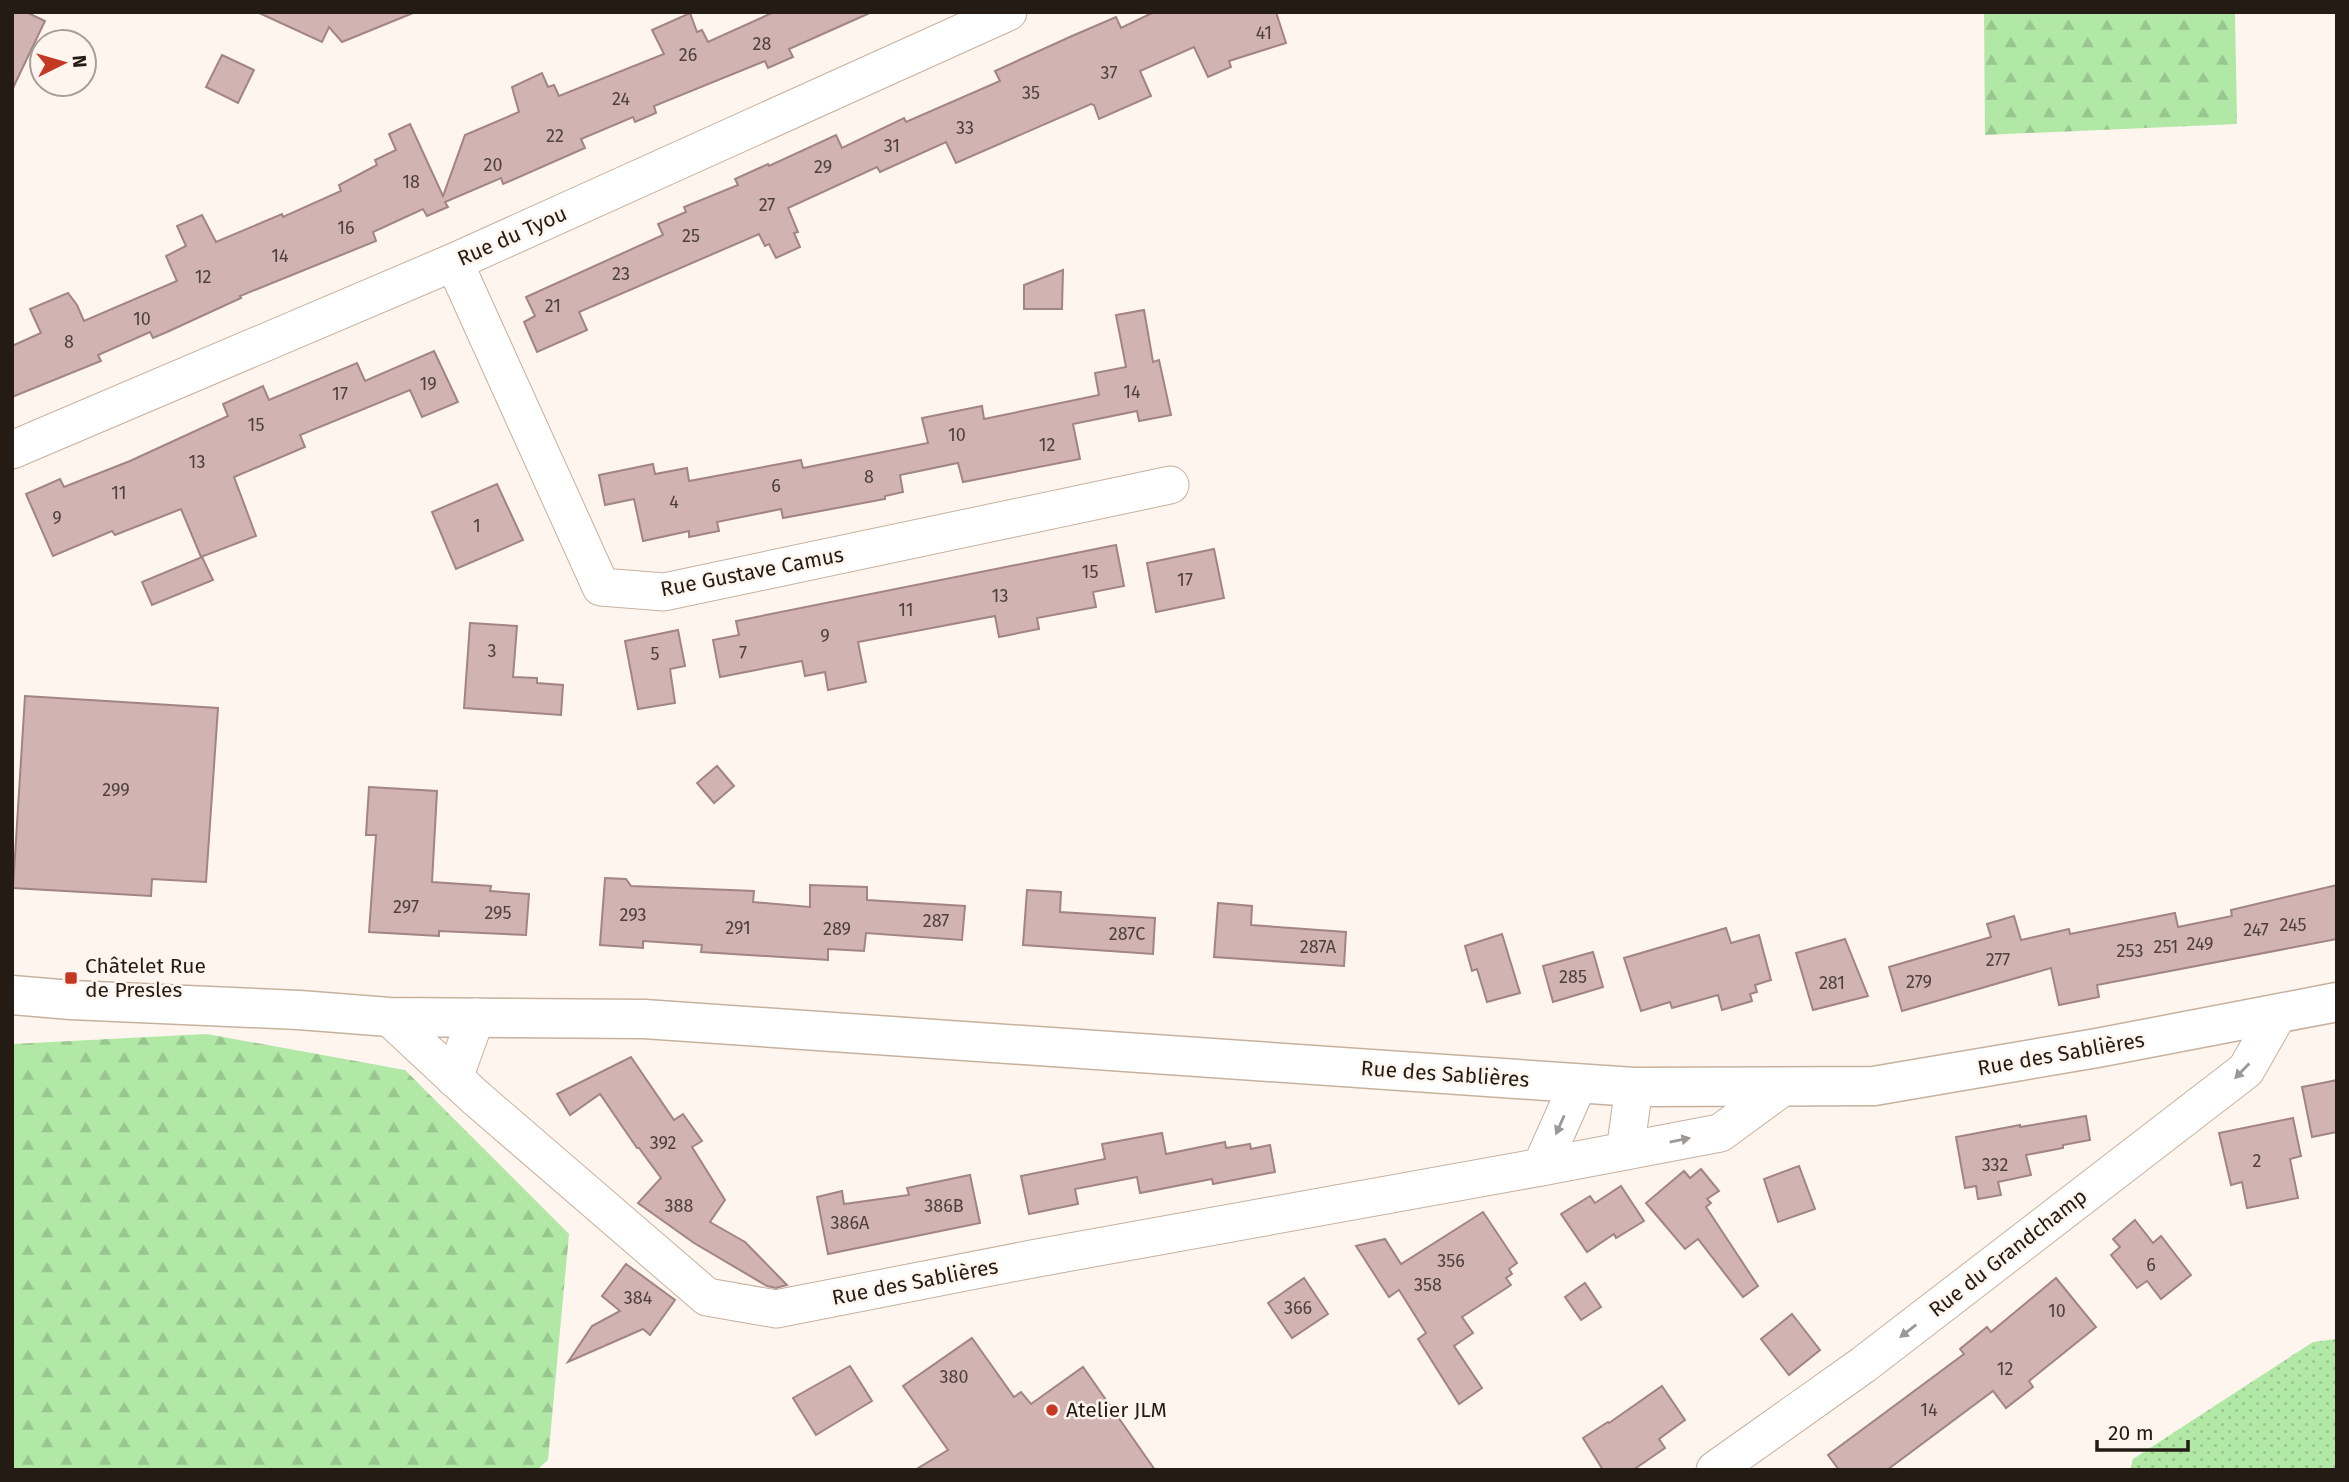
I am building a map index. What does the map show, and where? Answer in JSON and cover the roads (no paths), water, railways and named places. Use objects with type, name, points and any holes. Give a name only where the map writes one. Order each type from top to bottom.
[{"type":"main road","name":"Rue des Sablières","points":[[12,995],[389,1017],[644,1019],[1634,1087],[1874,1086],[2097,1048],[2337,1002]]},
{"type":"street","name":"Rue du Tyou","points":[[12,450],[454,261],[1008,12]]},
{"type":"street","name":"Rue Gustave Camus","points":[[454,261],[601,587],[664,592],[1170,485]]},
{"type":"street","name":"Rue du Grandchamp","points":[[1715,1470],[1863,1365],[2246,1070],[2277,1014]]},
{"type":"street","name":"Rue des Sablières","points":[[389,1017],[454,1078],[707,1297],[776,1309],[1032,1259],[1720,1133],[1783,1087]]},
{"type":"street","points":[[454,1078],[476,1017]]},
{"type":"street","points":[[1541,1167],[1578,1084]]},
{"type":"street","points":[[1625,1151],[1634,1087]]},
{"type":"place","name":"Châtelet Rue de Presles","points":[[71,978]]},
{"type":"place","name":"Atelier JLM","points":[[1052,1410]]}]
